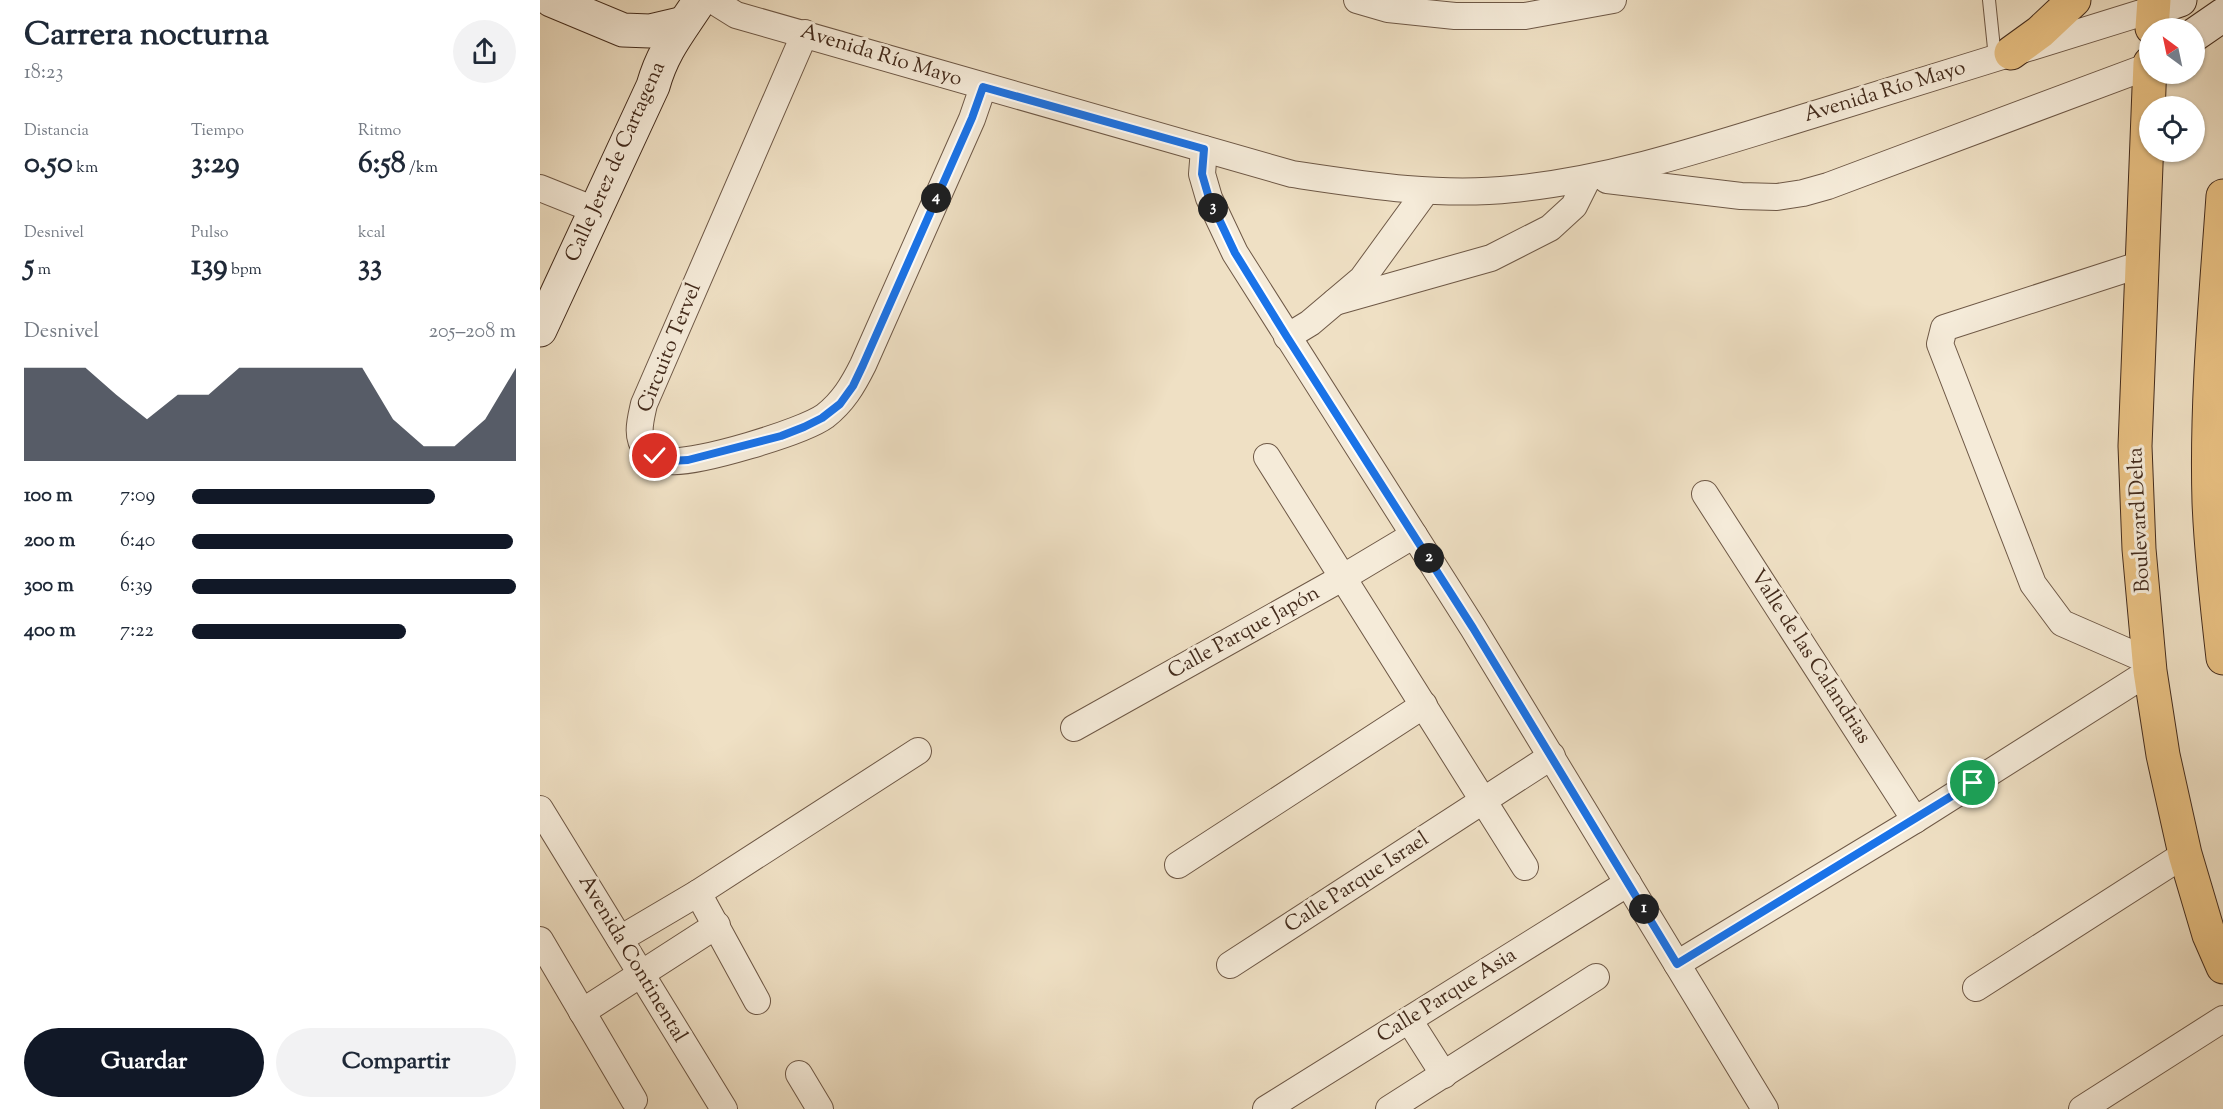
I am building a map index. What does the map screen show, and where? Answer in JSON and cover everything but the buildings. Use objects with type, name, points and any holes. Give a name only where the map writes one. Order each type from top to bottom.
[{"type":"main road","points":[[2003,56],[2040,32],[2074,0]]},
{"type":"main road","name":"Boulevard Delta","points":[[2148,84],[2135,446],[2139,549],[2150,666],[2163,755],[2185,854],[2209,935],[2223,967]]},
{"type":"main road","points":[[2223,196],[2210,409],[2216,500],[2214,571],[2223,658]]},
{"type":"street","name":"Avenida Río Mayo","points":[[551,0],[623,30],[650,31],[692,12],[736,15],[1292,174],[1355,184],[1426,191],[1511,189],[1588,178],[1692,152],[2160,9]]},
{"type":"street","name":"Avenida Río Mayo","points":[[712,0],[736,15]]},
{"type":"street","points":[[1357,0],[1388,9],[1455,16],[1613,0]]},
{"type":"street","name":"Calle Jerez de Cartagena","points":[[540,330],[652,86],[659,64],[670,42],[692,12]]},
{"type":"street","points":[[2205,27],[2223,15]]},
{"type":"street","name":"Circuito Tervel","points":[[805,33],[644,404],[640,423],[640,437],[644,447],[655,456],[669,461],[688,460],[781,436],[822,418],[840,404],[853,386],[863,365],[967,129],[983,87]]},
{"type":"street","name":"Avenida Río Mayo","points":[[1588,178],[1656,184],[1741,196],[1777,197],[1803,193],[1828,186],[2139,69]]},
{"type":"street","points":[[1204,149],[1202,174],[1209,198],[1235,253],[1552,756],[1765,1109]]},
{"type":"street","points":[[1335,303],[1491,258],[1550,228],[1574,206],[1588,178]]},
{"type":"street","points":[[540,188],[595,210]]},
{"type":"street","points":[[1287,337],[1310,323],[1362,279],[1426,191]]},
{"type":"street","points":[[2142,264],[1944,328],[1940,344],[2033,584],[2062,623],[2150,666]]},
{"type":"street","points":[[1267,457],[1525,867]]},
{"type":"street","name":"Valle de las Calandrias","points":[[1705,494],[1915,820]]},
{"type":"street","name":"Calle Parque Japón","points":[[1074,728],[1342,578],[1414,535]]},
{"type":"street","points":[[1677,964],[1915,820],[2150,666]]},
{"type":"street","points":[[1178,865],[1424,705]]},
{"type":"street","points":[[620,939],[698,893],[918,751]]},
{"type":"street","name":"Calle Parque Israel","points":[[1230,964],[1552,756]]},
{"type":"street","name":"Avenida Continental","points":[[540,809],[639,974],[724,1109]]},
{"type":"street","points":[[1976,988],[2185,854]]},
{"type":"street","name":"Calle Parque Asia","points":[[1266,1109],[1629,883]]},
{"type":"street","points":[[698,893],[757,1001]]},
{"type":"street","points":[[582,1012],[717,925]]},
{"type":"street","points":[[540,939],[634,1100]]},
{"type":"street","points":[[1389,1109],[1596,977]]},
{"type":"street","points":[[2082,1109],[2223,1019]]},
{"type":"street","points":[[1409,1020],[1444,1074]]},
{"type":"street","points":[[799,1074],[820,1109]]},
{"type":"lane","points":[[1989,0],[2003,56]]},
{"type":"route","points":[[655,456],[669,461],[688,460],[781,436],[822,418],[840,404],[853,386],[863,365],[972,118],[983,87],[1204,149],[1202,174],[1209,198],[1235,253],[1473,628],[1677,964],[1973,783]]}]
